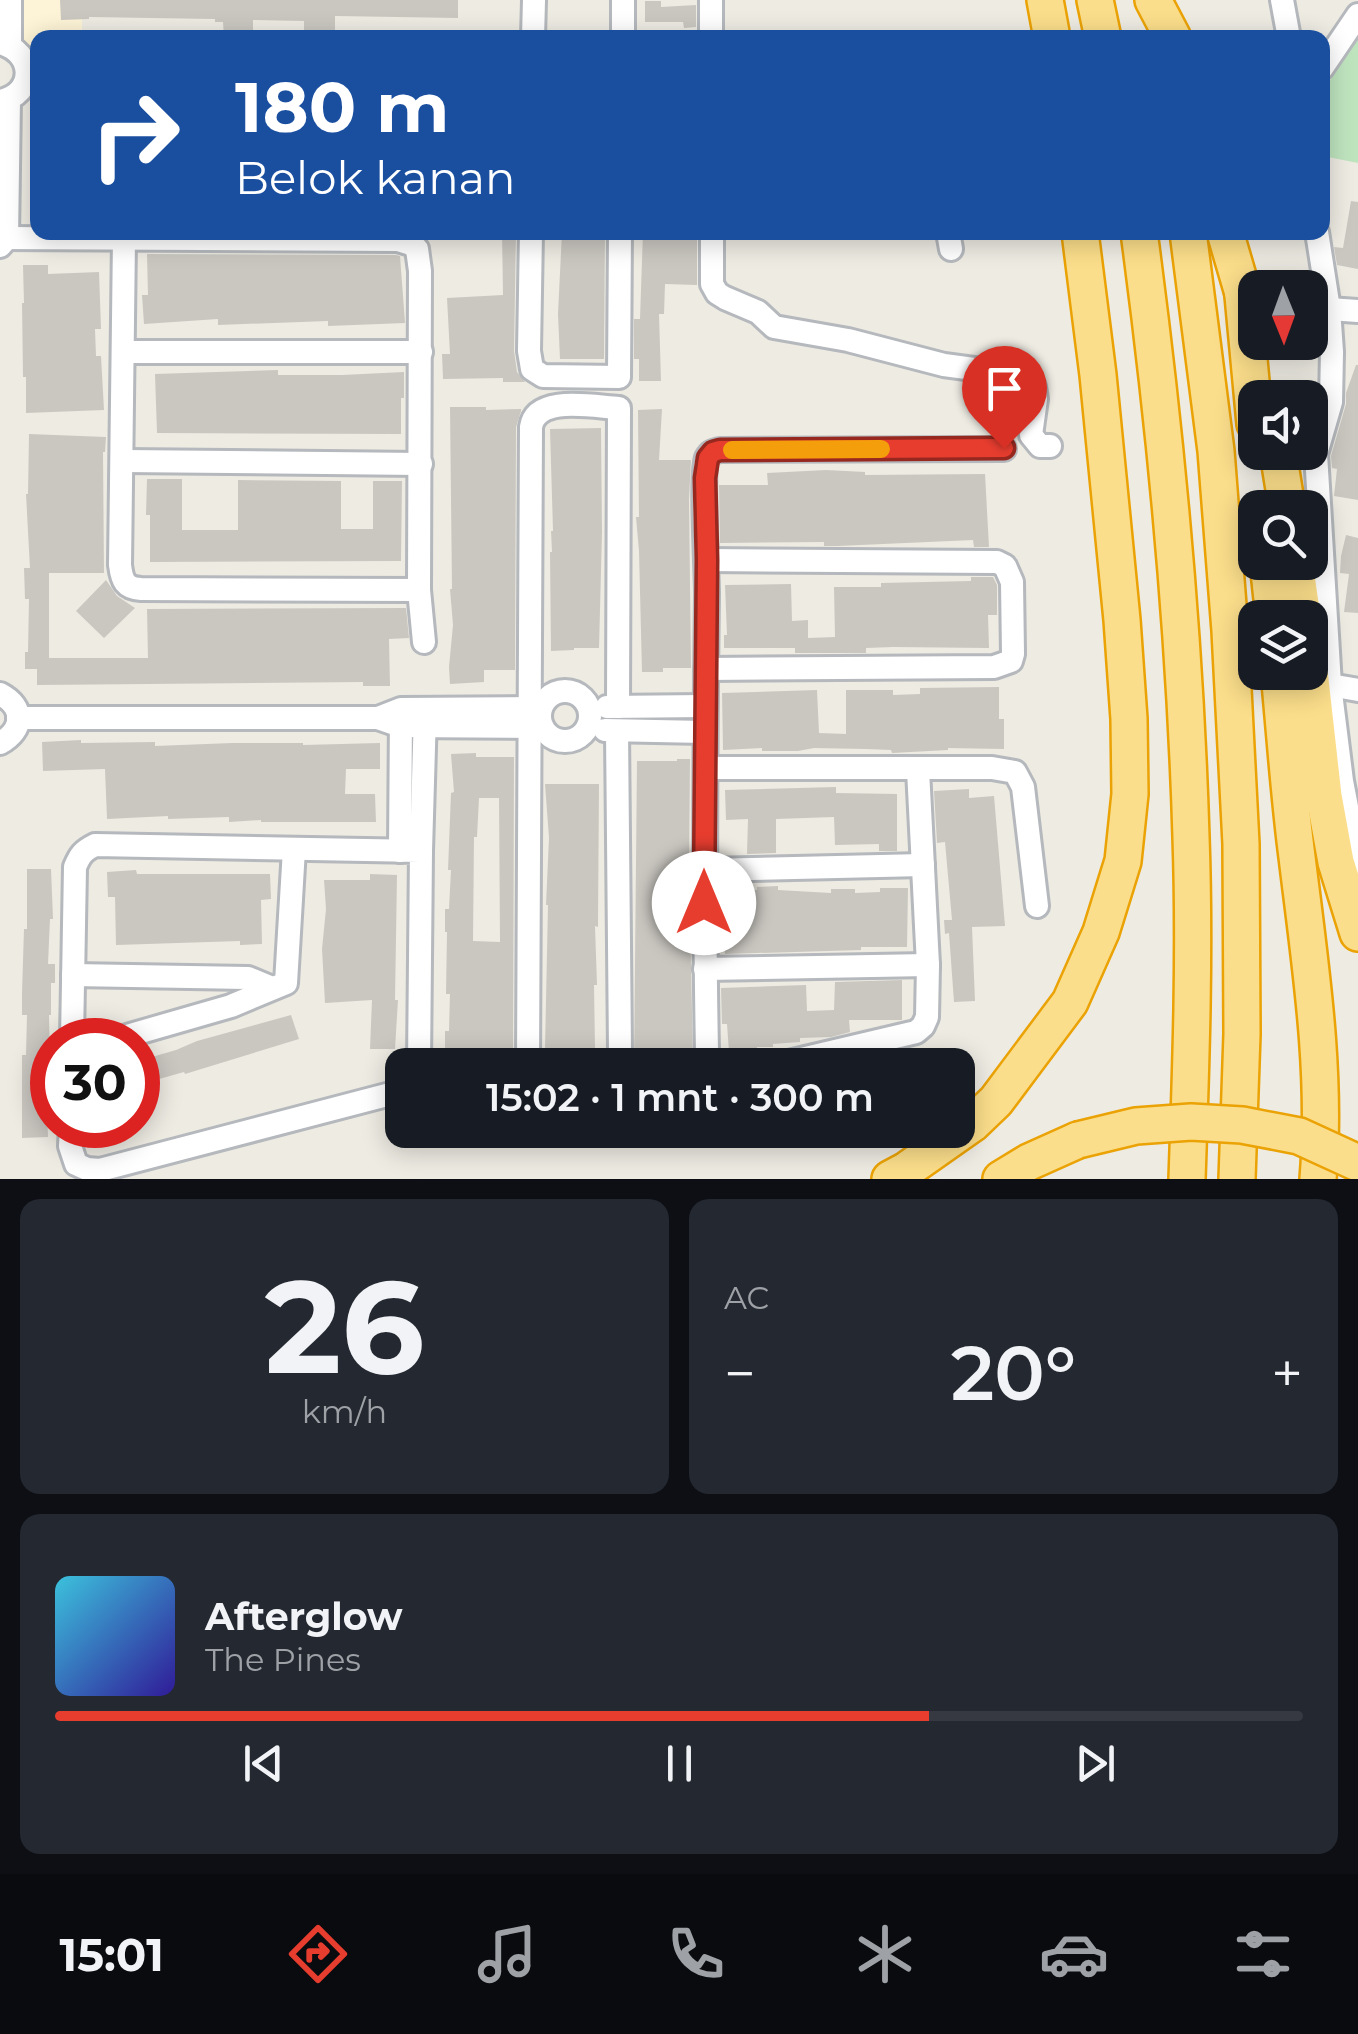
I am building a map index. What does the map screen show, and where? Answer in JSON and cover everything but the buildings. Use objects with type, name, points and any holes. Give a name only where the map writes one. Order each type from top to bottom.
[{"type":"highway","points":[[1045,0],[1051,30]]},
{"type":"highway","points":[[1095,0],[1101,30]]},
{"type":"highway","points":[[1150,0],[1153,30]]},
{"type":"highway","points":[[1150,0],[1168,30]]},
{"type":"highway","points":[[890,1179],[972,1124],[996,1101],[1070,1002],[1100,932],[1123,861],[1130,794],[1129,720],[1098,374],[1081,240]]},
{"type":"highway","points":[[1139,240],[1156,358],[1176,564],[1191,838],[1193,989],[1188,1179]]},
{"type":"highway","points":[[1189,240],[1216,451],[1241,844],[1242,1034],[1237,1179]]},
{"type":"highway","points":[[1228,240],[1238,273]]},
{"type":"highway","points":[[1281,690],[1296,854],[1313,975],[1320,1096],[1318,1179]]},
{"type":"highway","points":[[1320,690],[1324,796],[1336,862],[1358,932]]},
{"type":"highway","points":[[1165,1179],[1176,1052],[1193,989]]},
{"type":"highway","points":[[1001,1179],[1078,1140],[1136,1126],[1191,1122],[1242,1125],[1299,1136],[1358,1163]]},
{"type":"street","points":[[10,0],[18,72],[2,241],[43,240]]},
{"type":"street","points":[[533,30],[534,0]]},
{"type":"street","points":[[623,0],[623,30]]},
{"type":"street","points":[[711,0],[711,30]]},
{"type":"street","points":[[1282,0],[1288,30]]},
{"type":"street","points":[[1330,56],[1358,15]]},
{"type":"street","points":[[124,240],[120,565],[124,584],[130,588],[419,590]]},
{"type":"street","points":[[398,240],[417,249],[420,259],[419,590],[424,642]]},
{"type":"street","points":[[531,240],[532,369],[543,376],[620,377],[620,240]]},
{"type":"street","points":[[712,240],[712,284],[717,292],[758,312],[774,327],[1026,380],[1034,387],[1036,398],[1031,435],[1040,446],[1050,446]]},
{"type":"street","points":[[1318,240],[1330,309],[1331,402],[1316,454],[1319,600]]},
{"type":"street","points":[[1330,309],[1358,311]]},
{"type":"street","points":[[123,352],[421,352]]},
{"type":"street","points":[[528,1048],[536,717],[532,426],[537,413],[553,405],[619,408],[618,706]]},
{"type":"street","points":[[707,1048],[705,465],[713,452],[1004,448]]},
{"type":"street","points":[[123,461],[420,464]]},
{"type":"street","points":[[706,669],[994,668],[1011,661],[1014,654],[1012,582],[1005,566],[997,562],[707,560]]},
{"type":"street","points":[[1328,681],[1358,690]]},
{"type":"street","points":[[1323,690],[1350,783],[1358,864]]},
{"type":"street","points":[[536,717],[548,697],[571,692],[582,697],[588,718]]},
{"type":"street","points":[[0,694],[16,708],[18,718],[15,732],[0,743]]},
{"type":"street","points":[[536,717],[551,737],[564,741],[577,738],[588,718],[618,706],[705,706]]},
{"type":"street","points":[[413,717],[410,851],[419,1048]]},
{"type":"street","points":[[18,718],[536,717]]},
{"type":"street","points":[[588,718],[618,730],[705,732]]},
{"type":"street","points":[[618,730],[620,1048]]},
{"type":"street","points":[[706,768],[992,768],[1014,772],[1020,778],[1025,799],[1037,906]]},
{"type":"street","points":[[848,1048],[916,1032],[927,1017],[918,770]]},
{"type":"street","points":[[72,1018],[75,868],[87,849],[96,846],[410,851]]},
{"type":"street","points":[[160,1027],[232,1006],[286,983],[294,849]]},
{"type":"street","points":[[704,870],[923,866]]},
{"type":"street","points":[[705,969],[928,965]]},
{"type":"street","points":[[73,974],[248,978],[272,988]]},
{"type":"street","points":[[71,1148],[76,1164],[100,1170],[385,1095]]},
{"type":"shaded area","points":[[17,0],[82,0],[82,30],[30,30],[30,47],[17,33]]},
{"type":"green space","points":[[1358,31],[1358,163],[1330,157],[1330,81]]},
{"type":"slow traffic","points":[[732,450],[881,449]]},
{"type":"route","points":[[704,903],[708,458],[720,450],[1004,448]]}]
